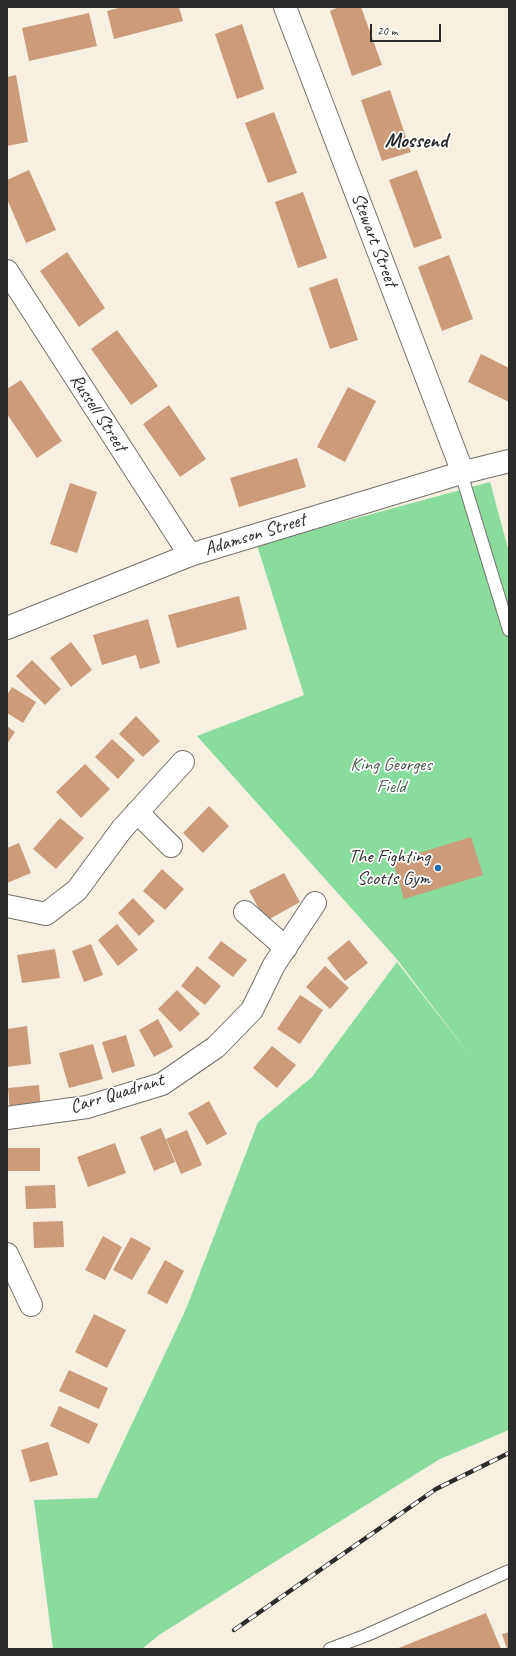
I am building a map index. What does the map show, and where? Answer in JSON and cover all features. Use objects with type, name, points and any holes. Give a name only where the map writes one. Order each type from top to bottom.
[{"type":"street","name":"Stewart Street","points":[[285,7],[462,473]]},
{"type":"street","name":"Russell Street","points":[[7,271],[190,555]]},
{"type":"street","name":"Adamson Street","points":[[7,628],[190,555],[462,473],[509,461]]},
{"type":"street","points":[[7,906],[46,914],[77,890],[122,828],[183,762]]},
{"type":"street","points":[[137,812],[171,846]]},
{"type":"street","name":"Carr Quadrant","points":[[7,1118],[87,1107],[162,1084],[216,1047],[252,1010],[274,965],[315,903]]},
{"type":"street","points":[[244,912],[286,948]]},
{"type":"street","points":[[7,1254],[31,1305]]},
{"type":"lane","points":[[462,473],[509,630]]},
{"type":"lane","points":[[330,1649],[367,1635],[509,1571]]},
{"type":"green space","name":"King Georges Field","points":[[490,482],[509,552],[509,1430],[440,1459],[159,1635],[142,1649],[53,1649],[34,1500],[97,1498],[186,1309],[258,1122],[312,1077],[397,962],[472,1058],[395,957],[197,736],[304,695],[257,545]]},
{"type":"building","points":[[122,7],[179,7],[183,21],[114,39],[107,11]]},
{"type":"building","points":[[339,7],[361,7],[382,65],[352,76],[330,11]]},
{"type":"building","points":[[89,13],[97,46],[29,61],[22,28]]},
{"type":"building","points":[[242,24],[264,89],[237,99],[215,34]]},
{"type":"building","points":[[16,75],[28,142],[7,146],[7,77]]},
{"type":"building","points":[[390,90],[411,152],[382,161],[361,100]]},
{"type":"building","points":[[274,112],[297,173],[268,183],[245,123]]},
{"type":"building","points":[[29,170],[56,230],[26,243],[7,199],[7,180]]},
{"type":"building","points":[[417,170],[442,238],[414,248],[389,180]]},
{"type":"building","points":[[303,192],[327,258],[298,268],[275,202]]},
{"type":"building","points":[[67,252],[105,308],[79,327],[40,271]]},
{"type":"building","points":[[449,255],[473,319],[442,331],[418,267]]},
{"type":"building","points":[[337,278],[358,340],[330,349],[309,288]]},
{"type":"building","points":[[117,330],[158,386],[131,405],[91,349]]},
{"type":"building","points":[[481,354],[509,368],[509,402],[468,382]]},
{"type":"building","points":[[21,380],[62,441],[37,458],[7,414],[7,389]]},
{"type":"building","points":[[348,387],[376,401],[345,462],[317,447]]},
{"type":"building","points":[[169,405],[206,459],[180,477],[143,424]]},
{"type":"building","points":[[297,458],[306,487],[239,507],[230,478]]},
{"type":"building","points":[[70,483],[97,492],[77,553],[50,544]]},
{"type":"building","points":[[239,596],[247,629],[177,648],[168,615]]},
{"type":"building","points":[[148,619],[160,663],[140,669],[136,655],[102,665],[93,635]]},
{"type":"building","points":[[71,642],[92,670],[71,687],[50,658]]},
{"type":"building","points":[[32,660],[61,689],[45,705],[16,676]]},
{"type":"building","points":[[12,687],[36,702],[23,723],[7,713],[7,695]]},
{"type":"building","points":[[136,716],[160,741],[143,757],[119,734]]},
{"type":"building","points":[[7,726],[15,732],[7,744]]},
{"type":"building","points":[[112,739],[135,760],[118,779],[95,757]]},
{"type":"building","points":[[85,764],[110,789],[81,818],[56,792]]},
{"type":"building","points":[[209,806],[229,826],[203,853],[183,833]]},
{"type":"building","points":[[60,818],[84,838],[56,869],[33,849]]},
{"type":"building","name":"The Fighting Scotts Gym","points":[[471,837],[483,875],[404,899],[393,861]]},
{"type":"building","points":[[19,843],[31,873],[7,883],[7,848]]},
{"type":"building","points":[[162,869],[184,889],[165,910],[143,891]]},
{"type":"building","points":[[284,873],[300,902],[266,921],[249,891]]},
{"type":"building","points":[[133,898],[155,921],[139,936],[118,913]]},
{"type":"building","points":[[117,924],[138,950],[118,966],[98,940]]},
{"type":"building","points":[[349,940],[368,963],[345,981],[327,958]]},
{"type":"building","points":[[221,941],[247,960],[233,977],[208,958]]},
{"type":"building","points":[[91,944],[103,975],[84,982],[72,951]]},
{"type":"building","points":[[55,949],[60,978],[22,983],[17,955]]},
{"type":"building","points":[[197,966],[221,986],[205,1005],[181,986]]},
{"type":"building","points":[[325,966],[349,988],[330,1009],[306,987]]},
{"type":"building","points":[[177,990],[200,1014],[180,1032],[158,1009]]},
{"type":"building","points":[[300,995],[323,1010],[300,1044],[277,1029]]},
{"type":"building","points":[[158,1019],[173,1047],[154,1057],[139,1030]]},
{"type":"building","points":[[27,1026],[31,1064],[7,1067],[7,1029]]},
{"type":"building","points":[[126,1035],[135,1066],[112,1073],[102,1042]]},
{"type":"building","points":[[93,1044],[103,1079],[69,1088],[59,1053]]},
{"type":"building","points":[[272,1046],[296,1065],[277,1088],[253,1068]]},
{"type":"building","points":[[39,1085],[41,1109],[10,1112],[8,1088]]},
{"type":"building","points":[[209,1101],[227,1134],[207,1145],[188,1113]]},
{"type":"building","points":[[161,1128],[175,1162],[154,1171],[140,1137]]},
{"type":"building","points":[[187,1130],[202,1165],[181,1174],[166,1139]]},
{"type":"building","points":[[115,1143],[126,1173],[88,1187],[77,1157]]},
{"type":"building","points":[[7,1148],[40,1148],[40,1171],[7,1171]]},
{"type":"building","points":[[55,1185],[56,1208],[26,1209],[25,1186]]},
{"type":"building","points":[[63,1221],[64,1247],[34,1248],[33,1222]]},
{"type":"building","points":[[103,1236],[122,1247],[105,1280],[85,1270]]},
{"type":"building","points":[[131,1237],[151,1248],[132,1280],[113,1270]]},
{"type":"building","points":[[165,1260],[184,1271],[167,1304],[147,1293]]},
{"type":"building","points":[[94,1314],[126,1330],[107,1368],[75,1352]]},
{"type":"building","points":[[69,1370],[108,1388],[99,1409],[59,1391]]},
{"type":"building","points":[[59,1406],[98,1424],[89,1444],[50,1426]]},
{"type":"building","points":[[48,1442],[58,1475],[30,1482],[21,1450]]},
{"type":"building","points":[[486,1613],[501,1649],[396,1649]]},
{"type":"building","points":[[509,1632],[509,1649],[507,1649],[502,1634]]},
{"type":"railway","points":[[234,1630],[436,1489],[509,1453]]},
{"type":"place","name":"The Fighting Scotts Gym","points":[[438,868]]},
{"type":"district","name":"Mossend","points":[[416,141]]}]
